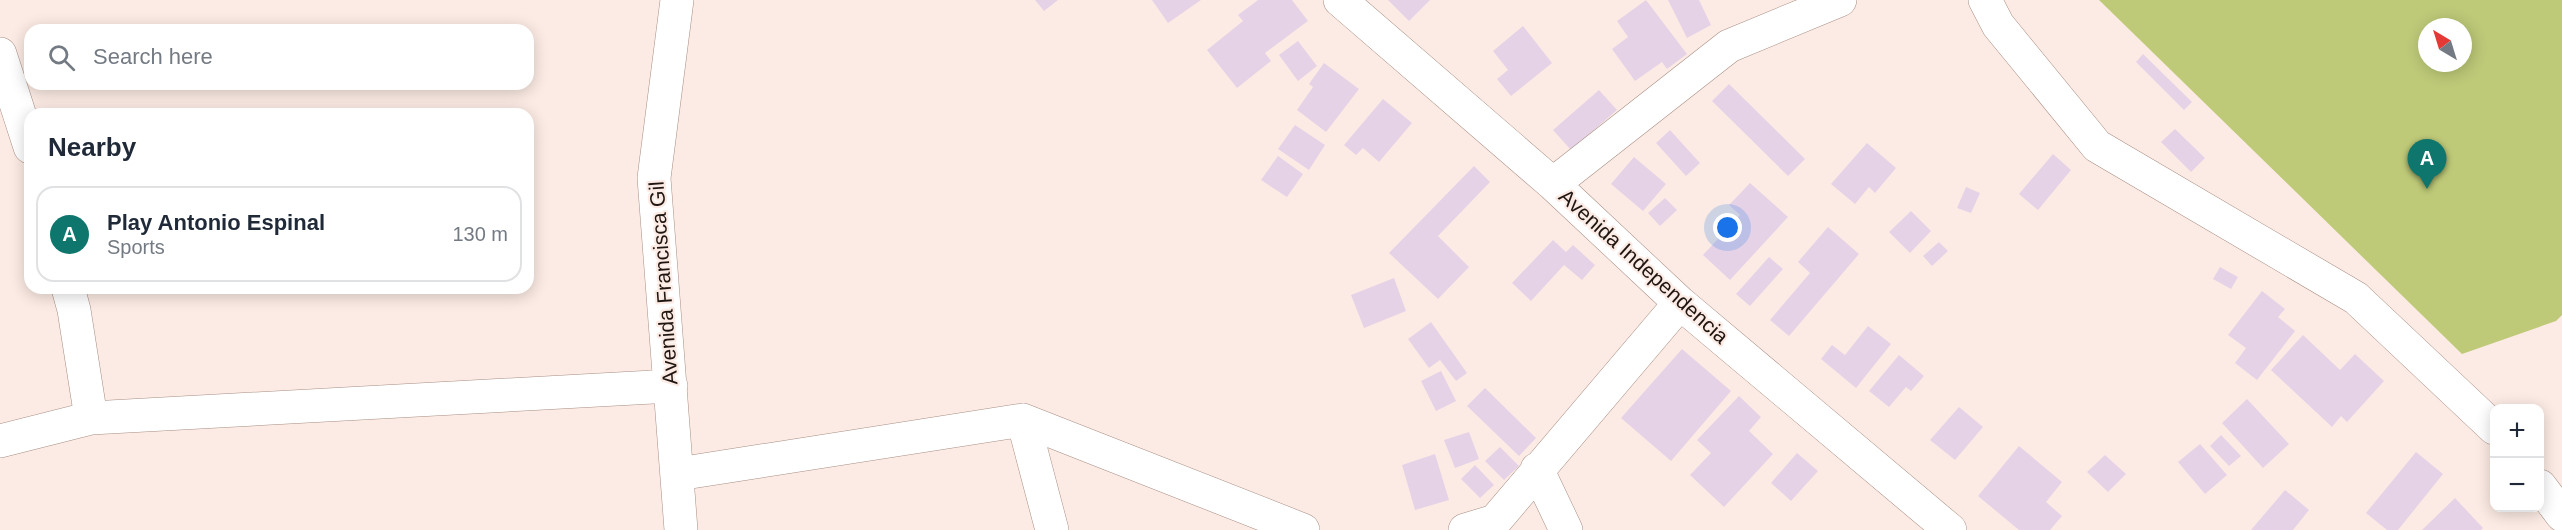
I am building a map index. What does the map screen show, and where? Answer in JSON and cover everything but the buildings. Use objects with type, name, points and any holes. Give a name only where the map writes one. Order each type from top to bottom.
[{"type":"street","name":"Avenida Francisca Gil","points":[[677,0],[654,178],[681,530]]},
{"type":"street","name":"Avenida Independencia","points":[[1340,0],[1553,184],[1680,303],[1950,530]]},
{"type":"street","points":[[1553,184],[1729,46],[1840,0]]},
{"type":"street","points":[[1985,0],[1998,25],[2097,146],[2356,298],[2490,424]]},
{"type":"street","points":[[0,54],[24,128]]},
{"type":"street","points":[[70,294],[91,418]]},
{"type":"street","points":[[1465,530],[1495,521],[1680,303]]},
{"type":"street","points":[[0,441],[91,418],[671,386]]},
{"type":"street","points":[[678,474],[1023,420],[1303,530]]},
{"type":"street","points":[[1023,420],[1052,530]]},
{"type":"street","points":[[1537,469],[1566,530]]},
{"type":"street","points":[[2544,491],[2562,515]]},
{"type":"green space","points":[[2099,0],[2562,0],[2562,315],[2556,321],[2462,354]]},
{"type":"place","name":"Play Antonio Espinal","points":[[2427,189]]}]
